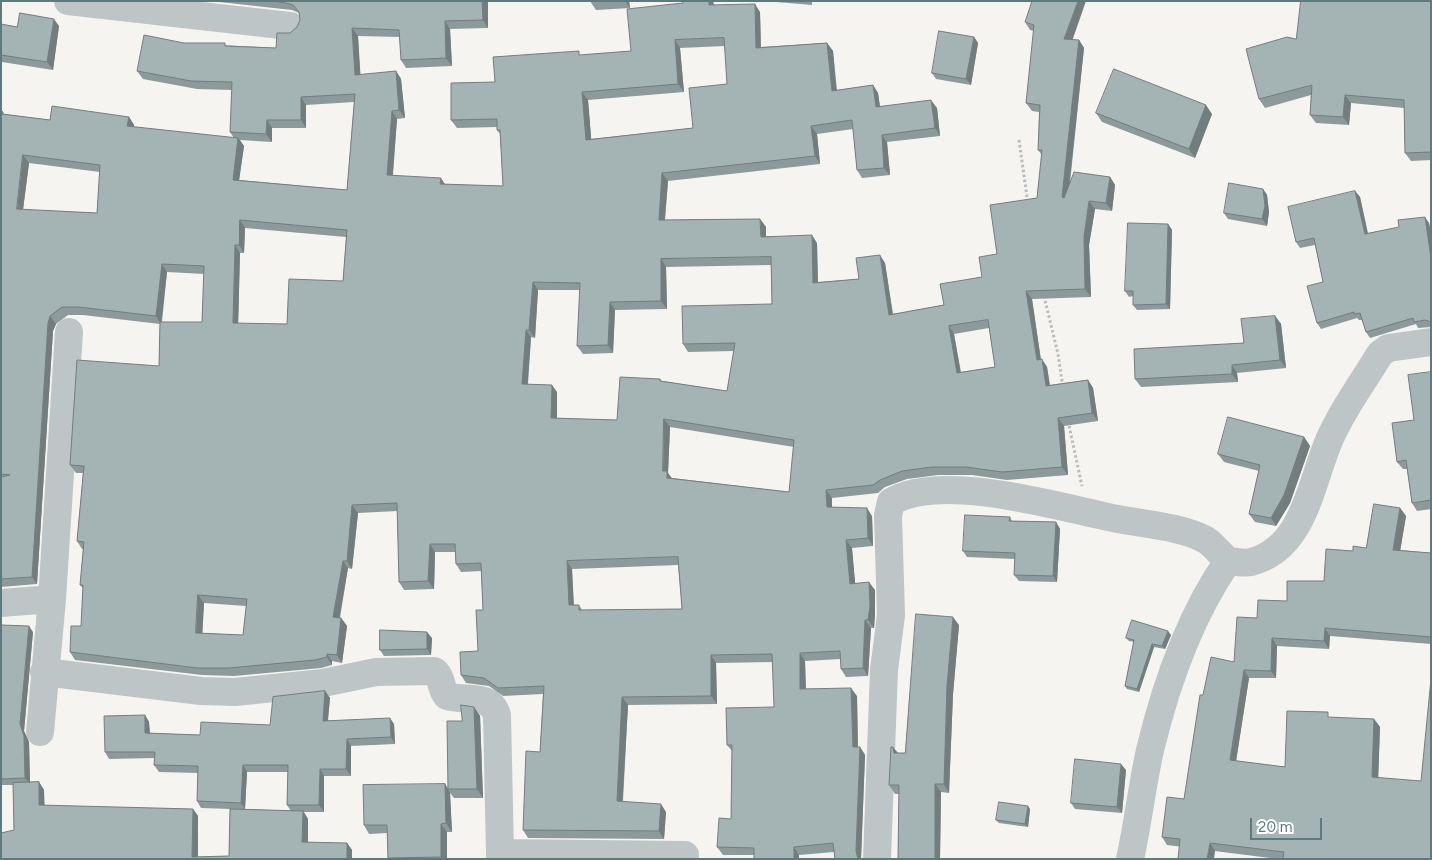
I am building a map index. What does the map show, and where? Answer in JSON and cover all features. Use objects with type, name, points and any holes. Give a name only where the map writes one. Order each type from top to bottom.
[{"type":"street","points":[[68,1],[290,26]]},
{"type":"street","points":[[40,732],[52,600],[69,332]]},
{"type":"street","points":[[877,859],[884,670],[891,615],[888,515],[891,502],[903,495],[923,492],[985,492],[1050,503],[1189,534],[1207,541],[1228,561],[1250,563],[1268,555],[1284,543],[1300,519],[1313,488],[1323,454],[1339,419],[1380,354],[1388,348],[1431,342]]},
{"type":"street","points":[[1130,859],[1150,752],[1165,698],[1181,651],[1195,620],[1216,579],[1228,561]]},
{"type":"street","points":[[1,602],[52,600]]},
{"type":"street","points":[[44,672],[201,691],[235,692],[323,683],[376,672],[434,671],[439,676],[442,688],[447,696],[486,700],[495,708],[497,715],[500,856],[686,855]]},
{"type":"path","points":[[1019,140],[1029,213]]},
{"type":"path","points":[[1042,287],[1058,354],[1064,398]]},
{"type":"path","points":[[1067,415],[1082,485],[1079,511]]},
{"type":"building","points":[[274,1],[482,1],[483,20],[445,21],[446,58],[401,60],[399,30],[352,28],[355,75],[396,71],[399,110],[392,111],[387,175],[441,178],[440,184],[503,186],[500,130],[497,130],[497,119],[451,120],[451,83],[495,82],[493,57],[579,51],[579,55],[631,51],[627,9],[683,3],[682,1],[709,1],[709,5],[755,4],[756,48],[827,43],[832,91],[873,85],[876,107],[931,100],[935,128],[882,135],[884,168],[857,170],[852,120],[811,126],[815,156],[662,173],[659,220],[760,219],[761,237],[812,235],[813,283],[859,279],[856,258],[880,255],[889,315],[944,305],[940,284],[982,277],[979,257],[997,254],[990,205],[1037,198],[1042,150],[1038,150],[1040,105],[1026,103],[1034,25],[1025,22],[1032,1],[1078,1],[1064,39],[1079,40],[1062,197],[1064,198],[1074,172],[1110,177],[1106,203],[1089,201],[1084,237],[1085,289],[1026,291],[1037,360],[1042,359],[1046,386],[1088,380],[1092,413],[1058,418],[1062,467],[1002,472],[966,467],[932,467],[902,471],[873,485],[826,490],[827,507],[867,508],[868,538],[846,540],[850,584],[869,582],[870,606],[868,620],[865,620],[863,668],[841,669],[840,651],[800,653],[800,689],[851,688],[853,747],[860,747],[856,851],[858,859],[835,859],[833,843],[794,847],[794,859],[754,859],[754,848],[717,847],[719,818],[731,819],[732,745],[727,745],[726,708],[774,707],[772,654],[711,655],[711,696],[622,697],[617,801],[661,804],[659,831],[523,830],[526,751],[540,752],[544,686],[498,688],[484,678],[461,675],[460,652],[478,651],[476,610],[483,610],[481,563],[456,564],[455,544],[430,544],[428,581],[399,582],[397,503],[352,505],[347,561],[343,561],[333,617],[341,618],[337,655],[327,654],[327,657],[315,660],[229,668],[197,668],[70,652],[71,626],[81,626],[83,585],[80,585],[84,542],[77,541],[84,466],[70,465],[77,360],[159,366],[160,322],[202,322],[204,266],[162,264],[156,316],[78,307],[62,307],[50,316],[48,323],[32,577],[1,579],[1,477],[10,475],[1,474],[1,111],[3,112],[2,114],[50,120],[52,106],[129,117],[127,126],[238,138],[233,180],[347,190],[355,94],[301,97],[301,120],[267,120],[266,134],[230,132],[232,82],[191,81],[137,71],[144,35],[184,43],[225,43],[225,46],[276,48],[277,33],[290,33],[297,27],[300,20],[299,12],[293,5]],"holes":[[[724,38],[727,84],[689,88],[693,128],[586,140],[582,92],[678,84],[675,40]],[[23,155],[100,165],[97,213],[17,209]],[[240,220],[347,230],[343,281],[289,279],[287,324],[233,323],[235,245],[239,245]],[[771,257],[772,304],[682,306],[683,344],[735,343],[727,391],[660,381],[660,379],[620,377],[617,420],[551,418],[552,385],[522,384],[526,330],[529,330],[533,282],[580,283],[577,346],[608,345],[610,302],[661,301],[661,259]],[[988,320],[995,367],[957,373],[949,326]],[[664,419],[794,440],[789,492],[667,478],[667,471],[663,471]],[[678,557],[682,609],[579,610],[579,605],[569,605],[567,561]],[[198,595],[247,599],[243,635],[196,633]]]},
{"type":"building","points":[[1301,1],[1431,1],[1431,152],[1405,153],[1404,100],[1345,95],[1343,117],[1310,115],[1312,85],[1259,99],[1246,49],[1287,37],[1296,39]]},
{"type":"building","points":[[20,13],[54,19],[47,62],[1,55],[1,24],[17,27]]},
{"type":"building","points":[[939,31],[974,37],[966,79],[932,73]]},
{"type":"building","points":[[1114,69],[1206,105],[1189,149],[1096,113]]},
{"type":"building","points":[[1229,183],[1263,189],[1265,206],[1262,219],[1224,213]]},
{"type":"building","points":[[1355,191],[1365,234],[1399,227],[1398,220],[1425,217],[1431,258],[1431,322],[1425,320],[1414,322],[1413,318],[1366,332],[1360,313],[1354,314],[1354,312],[1317,323],[1307,286],[1323,282],[1314,238],[1296,242],[1288,207]]},
{"type":"building","points":[[1128,223],[1168,224],[1166,304],[1133,305],[1133,291],[1125,291]]},
{"type":"building","points":[[1275,316],[1280,360],[1232,365],[1232,374],[1135,379],[1134,349],[1244,343],[1241,319]]},
{"type":"building","points":[[1431,372],[1431,500],[1412,503],[1406,460],[1397,462],[1392,423],[1414,420],[1408,375]]},
{"type":"building","points":[[1228,417],[1304,437],[1284,495],[1271,518],[1249,514],[1260,465],[1218,454]]},
{"type":"building","points":[[1374,504],[1400,508],[1393,550],[1431,553],[1431,637],[1325,628],[1324,641],[1272,638],[1271,671],[1244,670],[1230,760],[1285,767],[1287,711],[1328,712],[1328,717],[1374,719],[1372,777],[1421,781],[1431,679],[1431,859],[1283,859],[1284,852],[1210,843],[1207,859],[1178,859],[1180,839],[1162,837],[1167,797],[1184,799],[1200,695],[1203,695],[1211,657],[1234,662],[1237,617],[1257,618],[1258,600],[1287,601],[1287,581],[1324,581],[1326,549],[1353,551],[1353,546],[1366,548]]},
{"type":"building","points":[[965,515],[1010,517],[1009,521],[1056,522],[1053,576],[1014,575],[1015,553],[963,551]]},
{"type":"building","points":[[916,614],[953,617],[947,686],[944,784],[935,784],[935,859],[898,859],[899,785],[889,785],[891,747],[893,747],[894,753],[905,753]]},
{"type":"building","points":[[1132,620],[1168,631],[1162,646],[1152,644],[1137,689],[1125,686],[1134,640],[1126,638]]},
{"type":"building","points":[[1,625],[29,626],[20,724],[24,736],[25,778],[1,779]]},
{"type":"building","points":[[380,630],[427,632],[427,649],[380,650]]},
{"type":"building","points":[[325,691],[323,721],[390,718],[391,737],[347,739],[346,769],[320,769],[319,805],[287,805],[288,765],[243,765],[241,803],[197,801],[198,766],[154,765],[155,752],[105,752],[104,716],[145,715],[145,733],[200,735],[201,722],[270,725],[273,697]]},
{"type":"building","points":[[461,705],[474,707],[477,789],[448,789],[447,721],[462,721]]},
{"type":"building","points":[[1075,759],[1121,764],[1117,807],[1071,803]]},
{"type":"building","points":[[39,782],[39,805],[193,809],[192,857],[229,856],[230,809],[303,811],[302,842],[347,843],[347,859],[1,859],[1,833],[14,830],[13,783]]},
{"type":"building","points":[[445,784],[446,823],[441,824],[441,857],[388,858],[387,825],[364,825],[363,785]]},
{"type":"building","points":[[999,802],[1028,806],[1025,824],[996,820]]}]
